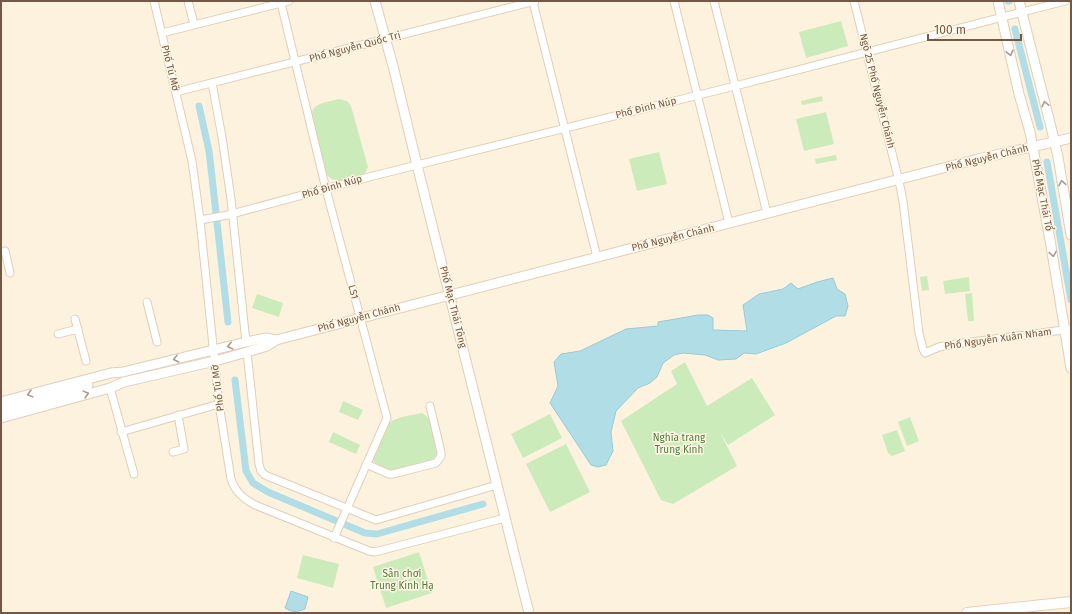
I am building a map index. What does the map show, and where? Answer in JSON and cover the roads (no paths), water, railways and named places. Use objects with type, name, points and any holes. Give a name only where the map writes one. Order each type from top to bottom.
[{"type":"main road","points":[[967,613],[1071,602]]},
{"type":"street","name":"Phố Tú Mỡ","points":[[154,1],[192,161],[204,219],[214,350],[220,404],[231,479],[236,490],[244,498],[255,505],[362,550],[375,552],[505,518]]},
{"type":"street","points":[[188,1],[194,24]]},
{"type":"street","points":[[162,33],[289,1]]},
{"type":"street","name":"Phố Mạc Thái Tông","points":[[375,1],[399,87],[496,485],[529,613]]},
{"type":"street","points":[[534,1],[596,257]]},
{"type":"street","name":"Phố Nguyễn Quốc Trị","points":[[176,92],[296,63],[534,1]]},
{"type":"street","points":[[674,1],[729,223]]},
{"type":"street","points":[[714,1],[734,86],[767,213]]},
{"type":"street","name":"Ngõ 25 Phố Nguyễn Chánh","points":[[854,1],[899,181],[903,201],[920,336],[925,353]]},
{"type":"street","name":"Phố Mạc Thái Tổ","points":[[998,1],[1033,147],[1068,330],[1071,368]]},
{"type":"street","points":[[1019,1],[1054,142],[1071,235]]},
{"type":"street","name":"Phố Đinh Núp","points":[[204,219],[230,215],[373,176],[734,86],[1065,1]]},
{"type":"street","name":"LS1","points":[[281,3],[326,189],[387,418],[334,538]]},
{"type":"street","points":[[212,83],[222,137],[246,342]]},
{"type":"street","name":"Phố Nguyễn Chánh","points":[[109,384],[124,382],[215,361],[267,346],[276,340],[360,318],[767,213],[899,181],[978,159],[1071,138]]},
{"type":"street","points":[[5,251],[10,273]]},
{"type":"street","points":[[147,302],[157,342]]},
{"type":"street","points":[[75,319],[86,361]]},
{"type":"street","points":[[58,334],[78,329]]},
{"type":"street","name":"Phố Nguyễn Xuân Nham","points":[[925,353],[1068,330]]},
{"type":"street","name":"Phố Nguyễn Chánh","points":[[1,402],[111,373],[123,372],[246,342],[266,338],[276,340]]},
{"type":"street","points":[[246,352],[258,464],[260,471],[267,476],[345,512],[379,520],[496,485]]},
{"type":"street","points":[[1,418],[109,384],[123,372]]},
{"type":"street","points":[[1,411],[109,384]]},
{"type":"street","points":[[109,384],[121,432],[134,474]]},
{"type":"street","points":[[121,432],[220,404]]},
{"type":"street","points":[[366,464],[389,474],[393,474],[436,463],[441,456],[441,452],[430,406]]},
{"type":"street","points":[[173,452],[184,449],[178,415]]},
{"type":"water","points":[[833,278],[837,289],[845,294],[848,306],[845,316],[836,316],[786,343],[756,354],[744,353],[736,359],[718,360],[705,355],[683,353],[674,355],[663,363],[657,377],[650,383],[638,388],[616,411],[611,432],[613,451],[606,465],[598,467],[591,465],[550,403],[558,386],[554,362],[561,354],[580,351],[626,329],[658,326],[658,322],[698,315],[708,315],[713,318],[713,330],[747,331],[743,305],[759,294],[783,289],[791,283],[798,289]]},
{"type":"water","points":[[291,591],[308,597],[305,609],[295,612],[285,608]]},
{"type":"waterway","points":[[1015,29],[1040,127]]},
{"type":"waterway","points":[[199,106],[209,151],[228,322]]},
{"type":"waterway","points":[[1047,162],[1071,300]]},
{"type":"waterway","points":[[235,380],[246,471],[253,483],[268,492],[365,533],[377,534],[483,504]]},
{"type":"park label","name":"Nghĩa trang Trung Kính","points":[[679,444]]},
{"type":"park label","name":"Sân chơi Trung Kính Hạ","points":[[402,580]]}]
